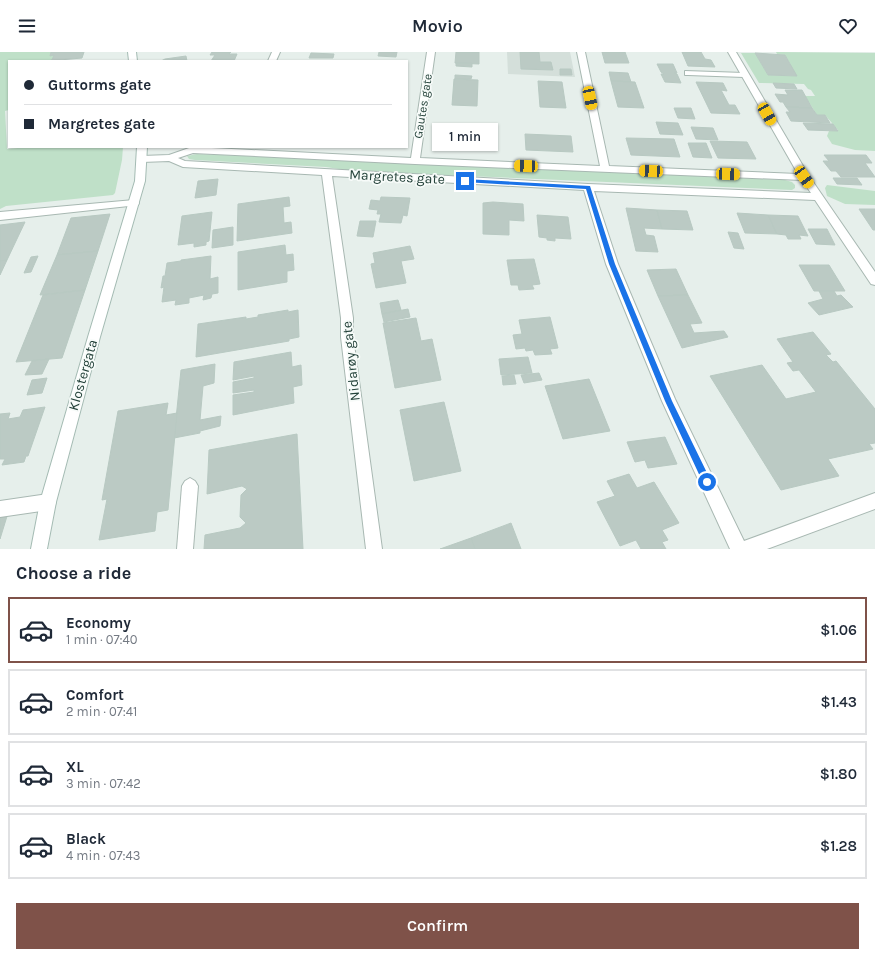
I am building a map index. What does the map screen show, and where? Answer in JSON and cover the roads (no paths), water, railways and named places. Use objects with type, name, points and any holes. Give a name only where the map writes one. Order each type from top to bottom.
[{"type":"street","name":"Gautes gate","points":[[415,161],[431,52]]},
{"type":"street","points":[[581,52],[605,169]]},
{"type":"street","points":[[732,52],[804,177],[875,282]]},
{"type":"street","points":[[688,74],[744,75]]},
{"type":"street","name":"Margretes gate","points":[[170,158],[192,150],[209,148],[415,161],[804,177]]},
{"type":"street","name":"Margretes gate","points":[[142,153],[170,158],[183,164],[588,188],[818,196]]},
{"type":"street","name":"Klostergata","points":[[39,549],[48,502],[94,337],[140,181],[142,153]]},
{"type":"street","name":"Nidarøy gate","points":[[327,173],[347,318],[347,337],[374,549]]},
{"type":"street","points":[[588,188],[612,264],[666,394],[739,549]]},
{"type":"street","points":[[0,216],[134,203]]},
{"type":"street","points":[[184,549],[190,486]]},
{"type":"street","points":[[745,549],[875,501]]},
{"type":"street","points":[[0,509],[48,502]]}]
